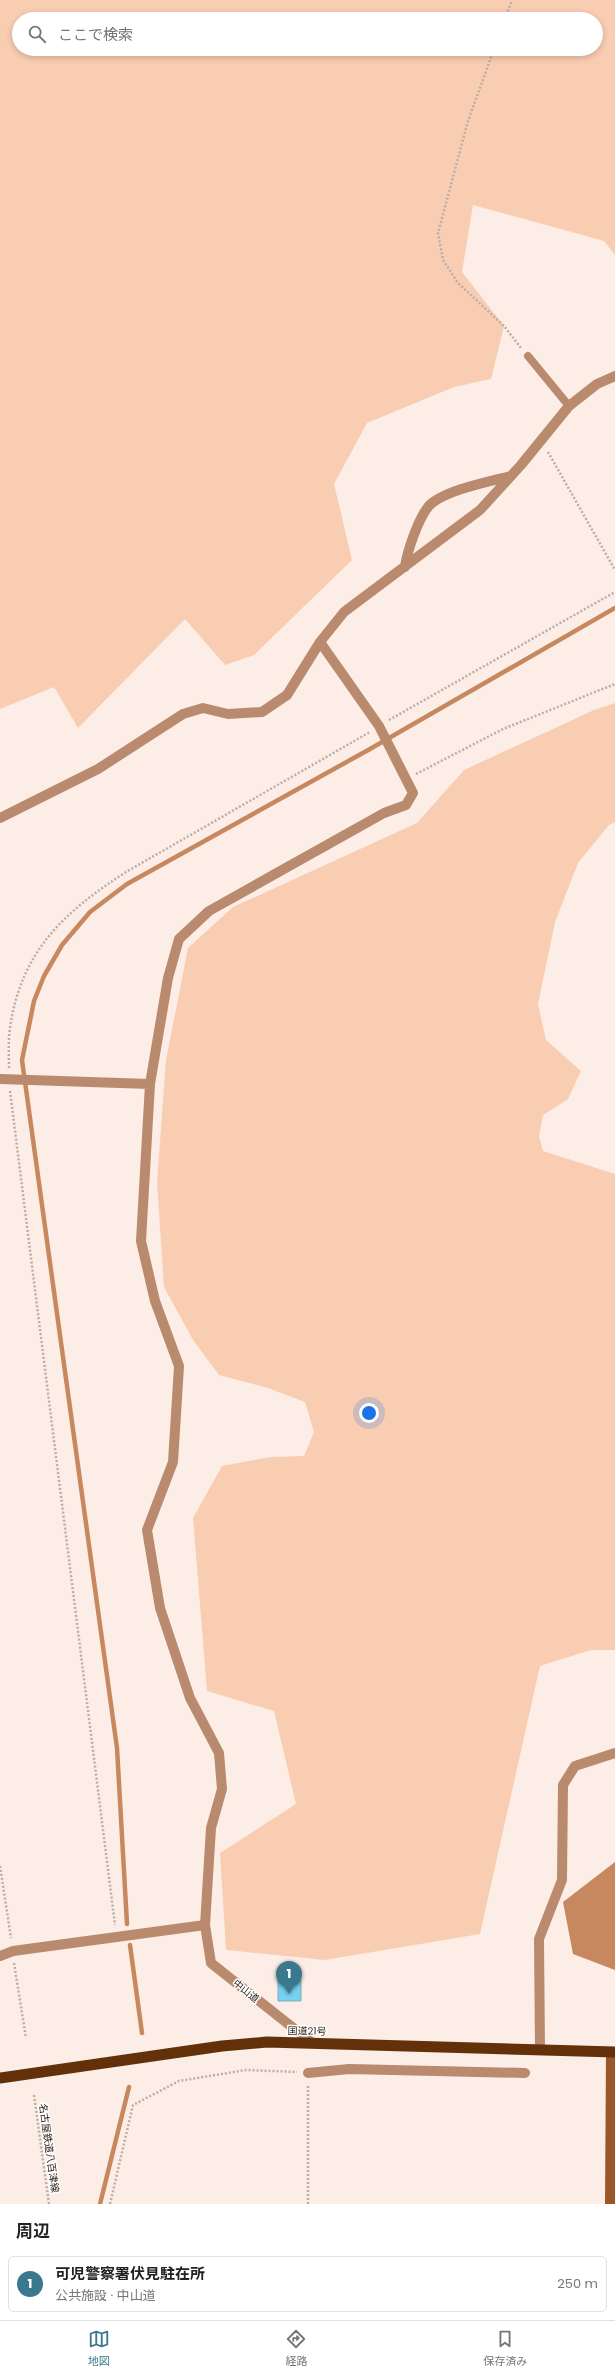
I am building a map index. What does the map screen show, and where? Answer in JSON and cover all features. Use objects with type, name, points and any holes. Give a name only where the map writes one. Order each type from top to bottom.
[{"type":"highway","name":"国道21号","points":[[0,2078],[222,2046],[267,2042],[311,2042],[613,2052]]},
{"type":"main road","points":[[610,2204],[613,2052]]},
{"type":"street","points":[[0,818],[98,770],[183,714],[203,708],[228,714],[262,712],[287,695],[320,642],[344,612],[480,510],[570,406],[597,384],[615,376]]},
{"type":"street","points":[[405,567],[407,551],[428,506],[456,490],[511,476]]},
{"type":"street","points":[[320,642],[379,726],[407,778]]},
{"type":"street","name":"中山道","points":[[311,2042],[211,1963],[206,1925],[211,1828],[222,1789],[219,1753],[190,1698],[160,1608],[147,1530],[173,1462],[179,1366],[155,1301],[142,1241],[150,1084],[168,978],[179,939],[209,911],[384,813],[406,805],[413,793],[407,778]]},
{"type":"street","points":[[4,1079],[150,1084]]},
{"type":"street","points":[[540,2050],[538,1939],[562,1880],[563,1785],[575,1766],[615,1753]]},
{"type":"street","points":[[0,1956],[13,1951],[206,1925]]},
{"type":"street","points":[[308,2073],[349,2069],[525,2073]]},
{"type":"lane","points":[[528,356],[570,406]]},
{"type":"path","points":[[508,12],[512,0]]},
{"type":"path","points":[[491,56],[468,121],[438,234],[439,250],[442,260],[458,283],[504,326],[528,356]]},
{"type":"path","points":[[541,441],[615,570]]},
{"type":"path","points":[[116,1937],[4,1079],[10,1028],[18,996],[30,960],[55,927],[90,895],[126,872],[615,592]]},
{"type":"path","points":[[407,778],[503,729],[615,684]]},
{"type":"path","points":[[110,2204],[133,2105],[179,2081],[246,2070],[308,2073],[308,2204]]},
{"type":"path","name":"名古屋鉄道八百津線","points":[[34,2095],[49,2204]]},
{"type":"shaded area","points":[[0,0],[615,0],[615,255],[604,241],[473,205],[462,272],[504,326],[491,379],[454,387],[367,423],[334,484],[352,560],[254,655],[225,665],[185,619],[78,728],[54,687],[0,709]]},
{"type":"shaded area","points":[[615,703],[615,822],[609,825],[578,863],[555,922],[538,1004],[546,1040],[581,1071],[568,1099],[543,1115],[539,1136],[543,1151],[615,1174],[615,1650],[591,1650],[540,1666],[480,1934],[325,1960],[226,1950],[220,1853],[296,1804],[274,1711],[207,1691],[193,1518],[222,1466],[271,1457],[304,1456],[314,1432],[305,1402],[268,1388],[219,1375],[193,1340],[164,1287],[157,1182],[166,1060],[188,948],[233,907],[417,823],[464,770],[594,710]]},
{"type":"shaded area","points":[[615,1862],[615,1970],[573,1954],[563,1902]]},
{"type":"building","points":[[278,1980],[301,1980],[301,2001],[278,2001]]},
{"type":"waterway","points":[[127,1924],[117,1748],[22,1060],[34,1001],[44,976],[62,945],[90,912],[127,884],[370,749],[615,608]]},
{"type":"waterway","points":[[130,1945],[142,2033]]},
{"type":"waterway","points":[[100,2204],[129,2087]]},
{"type":"place","name":"可児警察署伏見駐在所","points":[[289,1994]]}]
